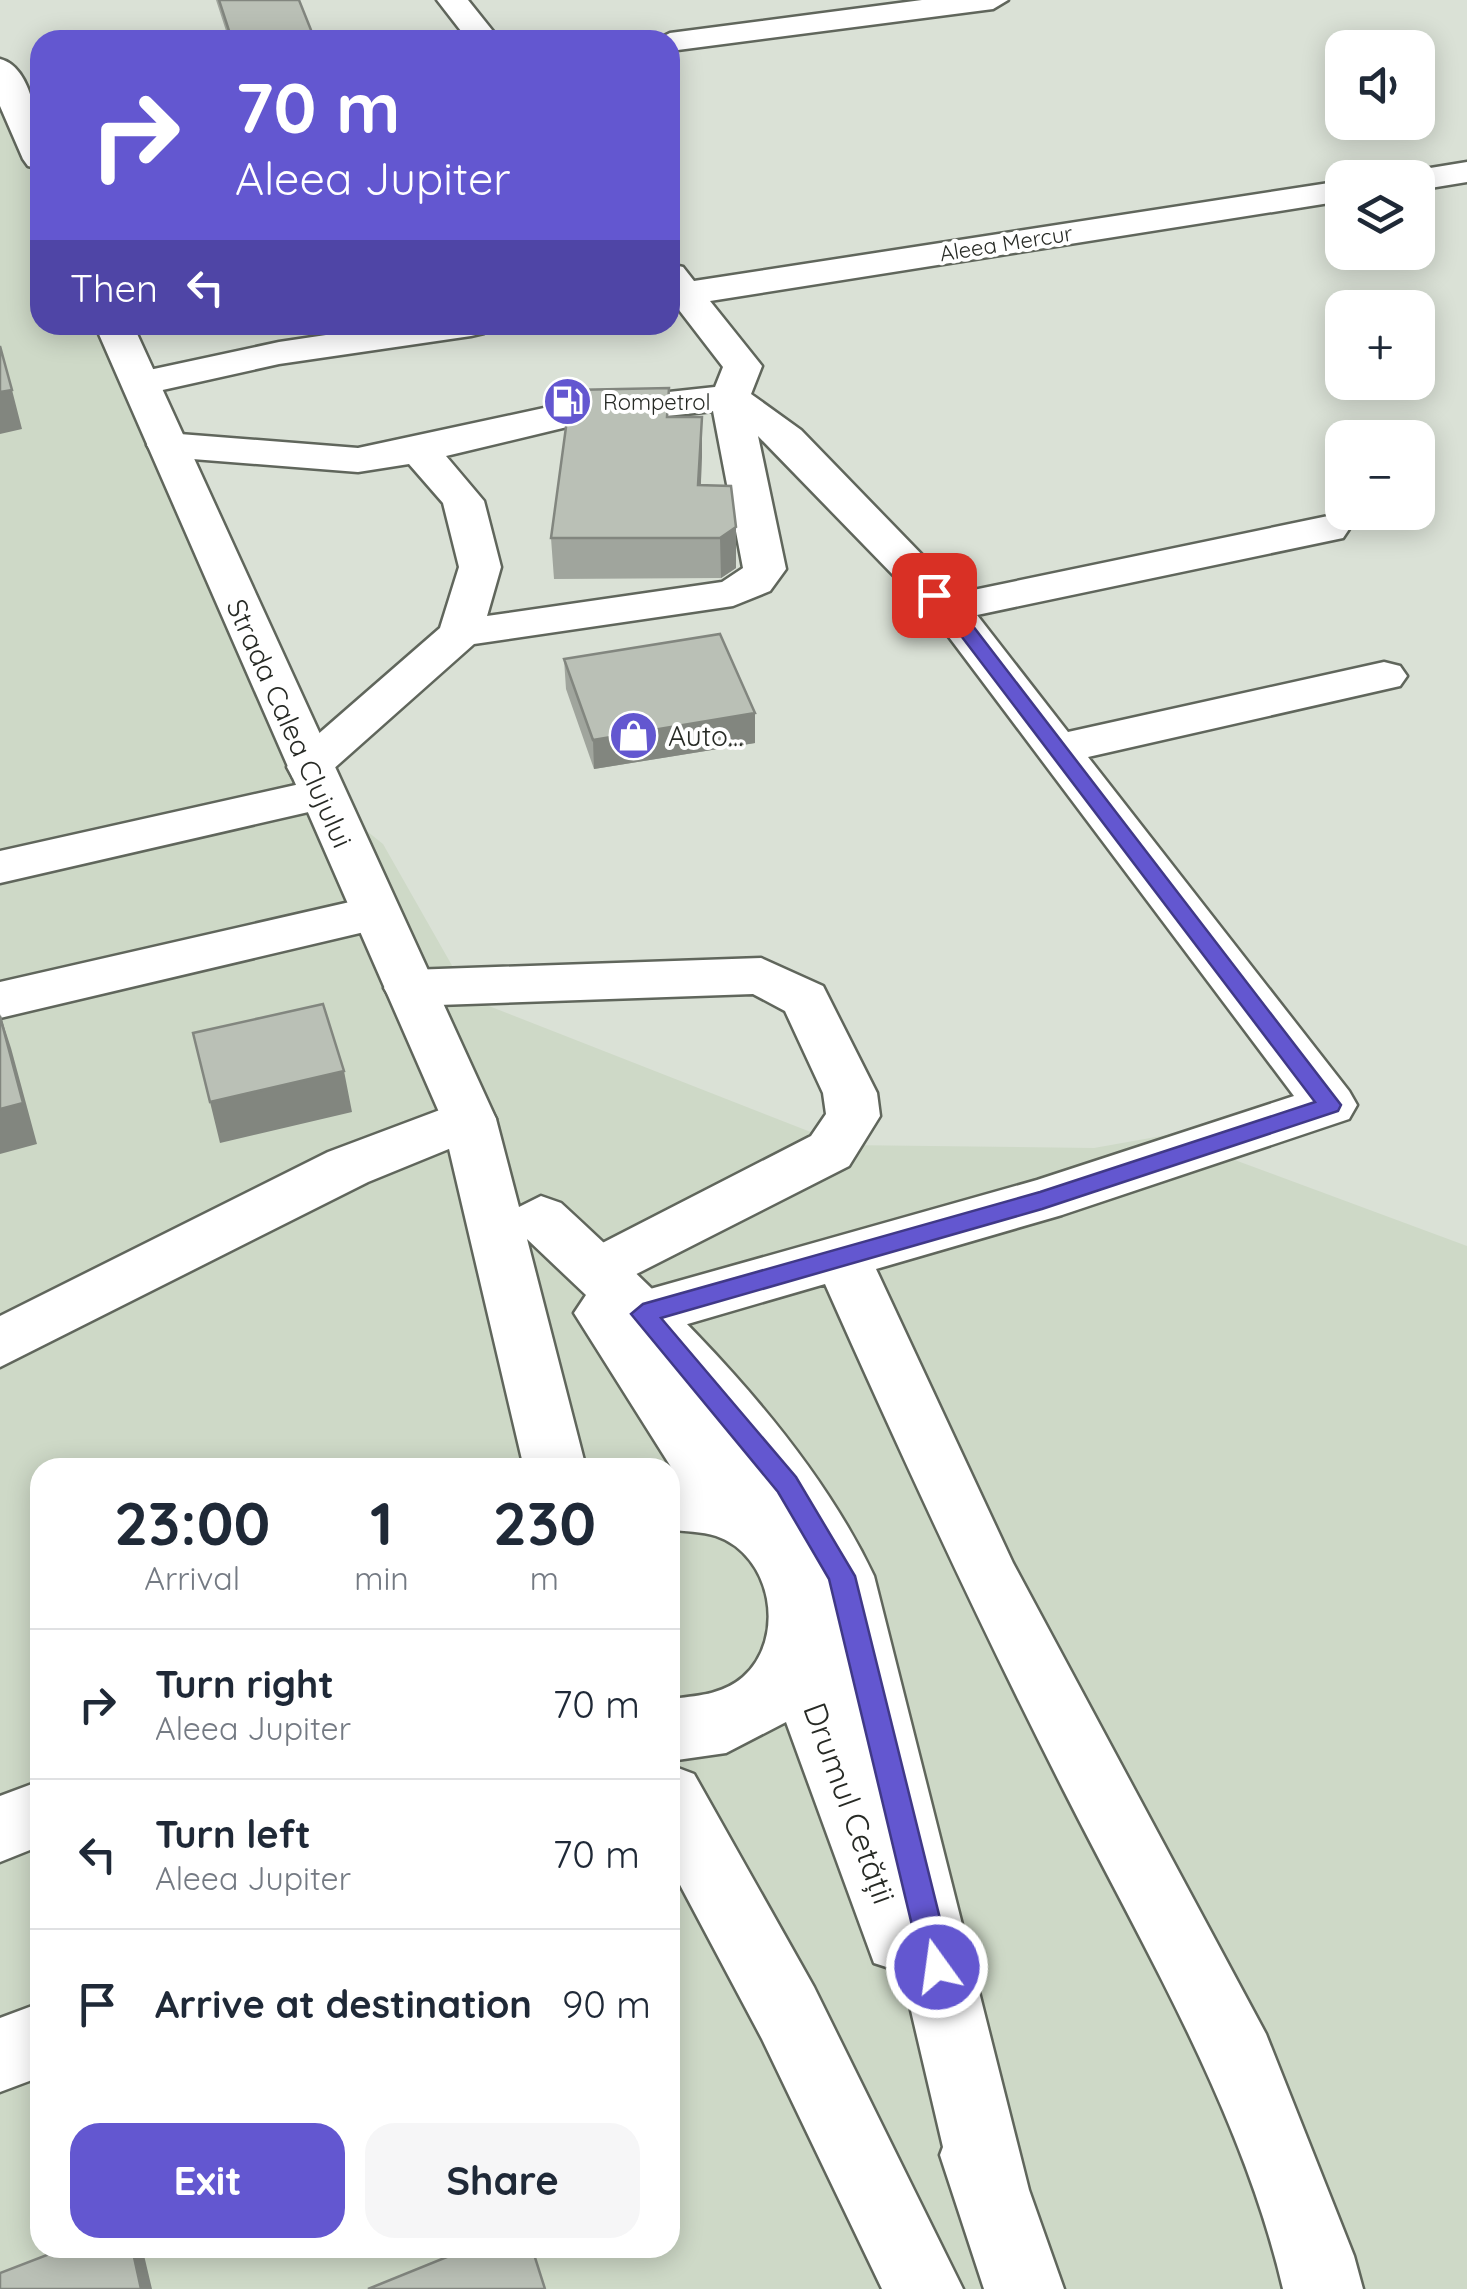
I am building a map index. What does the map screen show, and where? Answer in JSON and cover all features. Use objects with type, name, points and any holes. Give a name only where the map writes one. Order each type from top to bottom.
[{"type":"main road","points":[[452,0],[476,30]]},
{"type":"main road","points":[[680,41],[993,0]]},
{"type":"main road","points":[[0,69],[30,136]]},
{"type":"main road","points":[[1435,177],[1467,172]]},
{"type":"main road","name":"Aleea Mercur","points":[[680,287],[1325,193]]},
{"type":"main road","points":[[460,633],[733,593],[755,582],[765,569],[730,397],[742,366],[680,294]]},
{"type":"main road","name":"Strada Calea Clujului","points":[[118,335],[468,1120],[552,1458]]},
{"type":"main road","points":[[140,383],[279,353],[402,335]]},
{"type":"main road","points":[[167,446],[358,460],[419,450],[567,415],[730,397],[787,438],[942,602],[1330,1105],[842,1260],[621,1292]]},
{"type":"main road","points":[[0,867],[316,781],[460,633],[480,567],[463,501],[419,450]]},
{"type":"main road","points":[[942,602],[1325,530]]},
{"type":"main road","points":[[1057,750],[1384,676]]},
{"type":"main road","points":[[0,1000],[376,913]]},
{"type":"main road","points":[[410,988],[762,976],[806,999],[850,1093],[853,1116],[830,1151],[621,1292]]},
{"type":"main road","points":[[0,1344],[332,1175],[468,1120]]},
{"type":"main road","name":"Strada Calea Clujului","points":[[468,1120],[541,1218],[736,1515]]},
{"type":"main road","points":[[541,1218],[621,1292],[787,1484],[842,1576],[991,2188]]},
{"type":"main road","points":[[842,1260],[989,1580],[1240,2060],[1316,2256],[1323,2289]]},
{"type":"main road","points":[[680,1503],[736,1515],[765,1533],[788,1559],[802,1590],[805,1623],[796,1657],[762,1700],[710,1726],[680,1729]]},
{"type":"main road","name":"Drumul Cetății","points":[[796,1657],[991,2188],[1024,2289]]},
{"type":"main road","points":[[680,1815],[788,2012],[923,2289]]},
{"type":"main road","points":[[0,1828],[30,1817]]},
{"type":"main road","points":[[680,1873],[788,2012]]},
{"type":"main road","points":[[0,2056],[30,2044]]},
{"type":"shaded area","points":[[0,64],[30,140],[30,335],[132,335],[152,363],[292,771],[383,844],[471,999],[844,1145],[1094,1148],[1167,1135],[1467,1246],[1467,2289],[0,2289]]},
{"type":"building","points":[[219,0],[299,0],[311,30],[229,30]]},
{"type":"building","points":[[0,346],[12,390],[0,392]]},
{"type":"building","points":[[669,388],[667,417],[702,417],[698,485],[731,486],[736,527],[720,538],[551,538],[571,390]]},
{"type":"building","points":[[720,634],[755,713],[593,740],[564,659]]},
{"type":"building","points":[[323,1004],[344,1071],[210,1102],[193,1033]]},
{"type":"building","points":[[0,1016],[23,1103],[0,1109]]},
{"type":"building","points":[[39,2258],[134,2258],[141,2289],[0,2289],[0,2273]]},
{"type":"building","points":[[444,2258],[535,2258],[545,2289],[368,2289]]},
{"type":"place","name":"Rompetrol","points":[[568,402]]},
{"type":"place","name":"Auto...","points":[[633,735]]},
{"type":"route","points":[[934,595],[949,608],[1330,1105],[1042,1200],[643,1314],[787,1484],[842,1576],[862,1644],[937,1967]]}]
